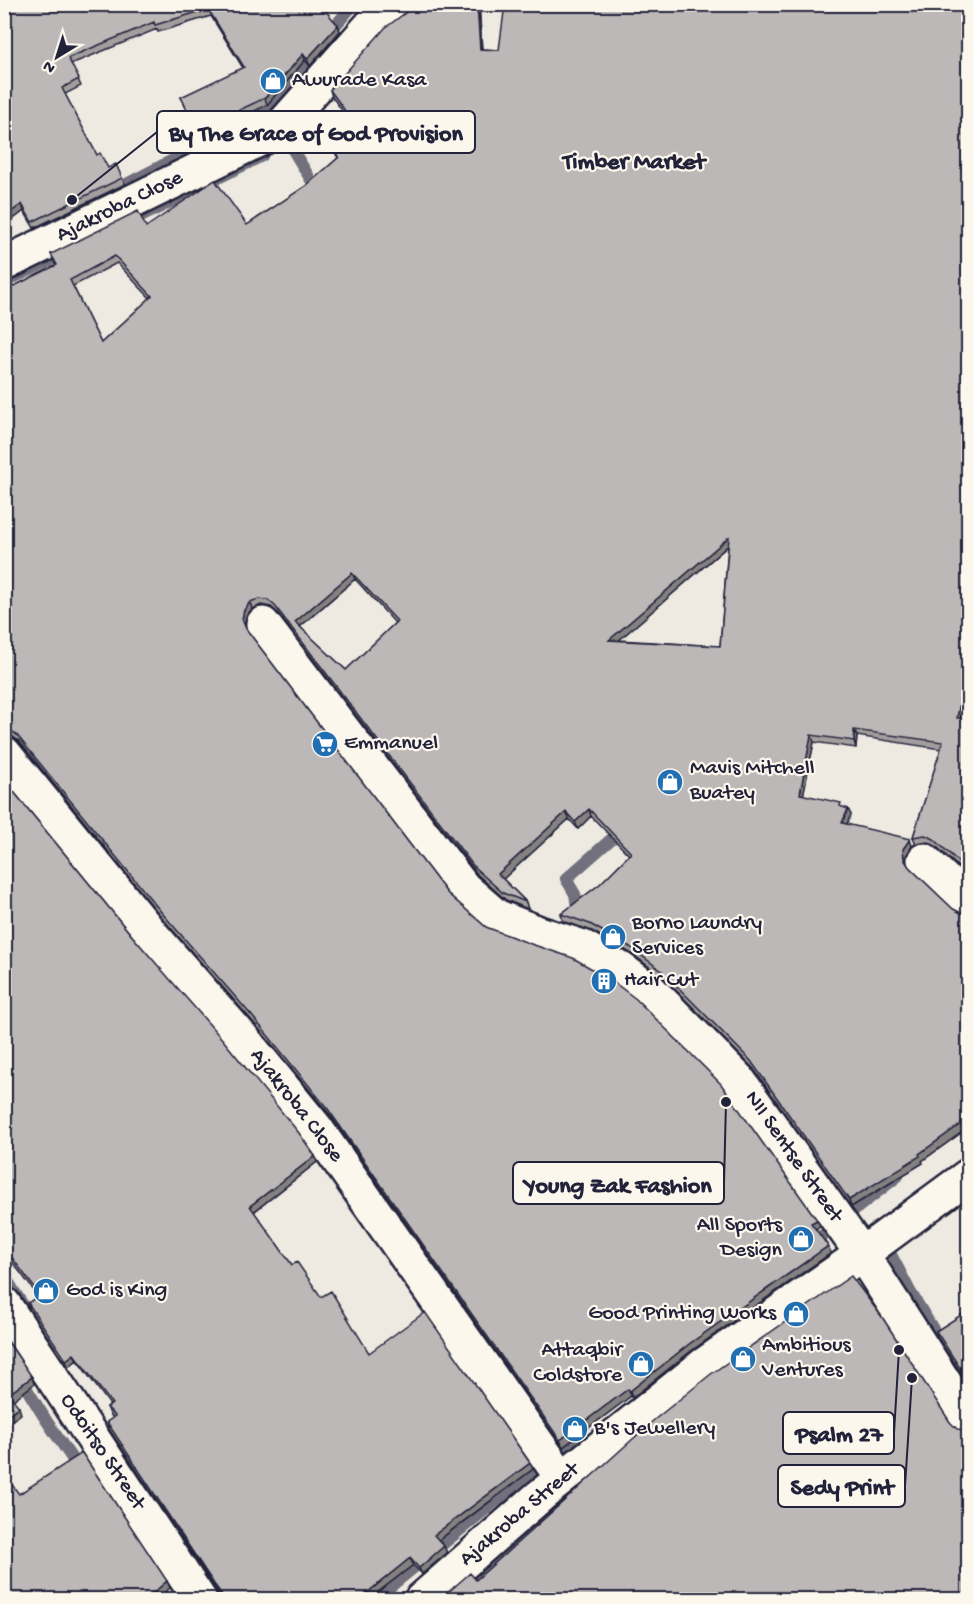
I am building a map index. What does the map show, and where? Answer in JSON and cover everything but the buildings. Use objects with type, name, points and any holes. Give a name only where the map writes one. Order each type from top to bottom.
[{"type":"street","name":"Ajakroba Close","points":[[4,264],[277,131],[390,4]]},
{"type":"street","name":"NII Sentse Street","points":[[263,624],[464,888],[496,916],[583,947],[621,969],[651,991],[738,1079],[862,1254]]},
{"type":"street","name":"Ajakroba Close","points":[[4,753],[150,932],[240,1035],[316,1128],[562,1478]]},
{"type":"street","points":[[924,860],[969,902]]},
{"type":"street","name":"Ajakroba Street","points":[[421,1599],[562,1478],[702,1366],[969,1176]]},
{"type":"street","points":[[862,1254],[969,1419]]},
{"type":"street","name":"Odoitso Street","points":[[4,1304],[200,1599]]},
{"type":"waterway","points":[[327,35],[354,4]]},
{"type":"waterway","points":[[40,229],[255,117],[263,111],[316,49]]},
{"type":"waterway","points":[[285,137],[320,195]]},
{"type":"waterway","points":[[127,224],[262,156]]},
{"type":"waterway","points":[[4,282],[66,253]]},
{"type":"waterway","points":[[4,723],[46,780]]},
{"type":"waterway","points":[[607,945],[585,926],[578,915],[575,894],[566,879],[625,827]]},
{"type":"waterway","points":[[361,1165],[399,1213]]},
{"type":"waterway","points":[[810,1245],[898,1176]]},
{"type":"waterway","points":[[410,1229],[440,1268]]},
{"type":"waterway","points":[[883,1239],[911,1293],[944,1347]]},
{"type":"waterway","points":[[4,1275],[23,1305]]},
{"type":"waterway","points":[[464,1305],[481,1332]]},
{"type":"waterway","points":[[4,1352],[81,1472]]},
{"type":"waterway","points":[[374,1600],[576,1436]]},
{"type":"waterway","points":[[447,1600],[551,1513],[572,1490]]},
{"type":"waterway","points":[[182,1544],[222,1600]]},
{"type":"waterway","points":[[155,1581],[167,1600]]},
{"type":"place","name":"Awurade Kasa","points":[[273,81]]},
{"type":"place","name":"By The Grace of God Provision","points":[[72,200]]},
{"type":"place","name":"Emmanuel","points":[[325,744]]},
{"type":"place","name":"Mavis Mitchell Buatey","points":[[670,782]]},
{"type":"place","name":"Borno Laundry Services","points":[[613,937]]},
{"type":"place","name":"Hair Cut","points":[[604,981]]},
{"type":"place","name":"Young Zak Fashion","points":[[726,1102]]},
{"type":"place","name":"All Sports Design","points":[[801,1239]]},
{"type":"place","name":"God is King","points":[[46,1291]]},
{"type":"place","name":"Good Printing Works","points":[[796,1314]]},
{"type":"place","name":"Psalm 27","points":[[899,1350]]},
{"type":"place","name":"Ambitious Ventures","points":[[743,1359]]},
{"type":"place","name":"Attaqbir Coldstore","points":[[641,1364]]},
{"type":"place","name":"Sedy Print","points":[[912,1378]]},
{"type":"place","name":"B's Jewellery","points":[[575,1429]]},
{"type":"district","name":"Timber Market","points":[[634,163]]}]
